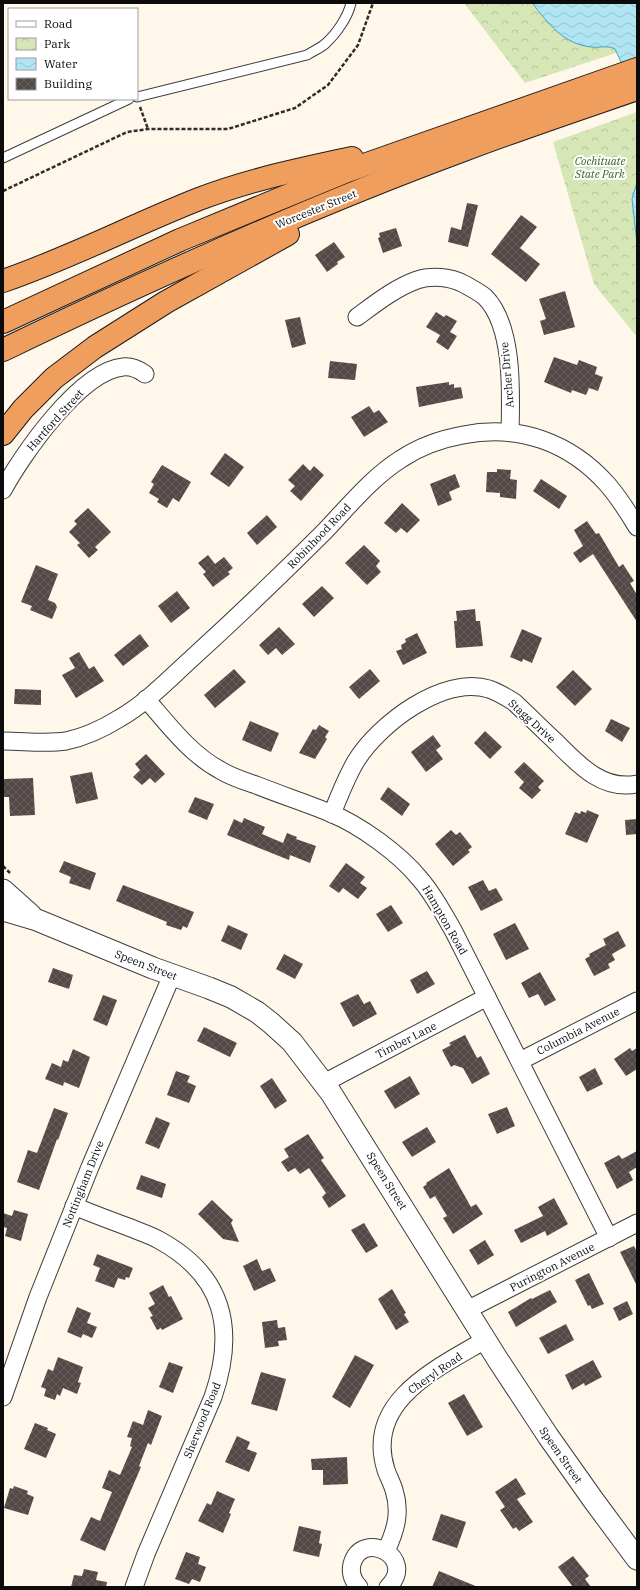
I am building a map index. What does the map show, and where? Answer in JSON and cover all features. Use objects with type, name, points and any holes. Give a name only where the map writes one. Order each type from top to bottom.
[{"type":"highway","name":"Worcester Street","points":[[3,322],[125,265],[347,171],[461,130],[630,82]]},
{"type":"highway","name":"Worcester Street","points":[[3,350],[199,259],[380,182],[492,139],[630,82]]},
{"type":"highway","points":[[3,281],[37,269],[176,208],[228,189],[284,173],[411,144],[461,130]]},
{"type":"highway","points":[[3,434],[28,404],[54,378],[100,343],[196,285],[380,182]]},
{"type":"street","name":"Archer Drive","points":[[357,316],[404,285],[419,280],[433,277],[447,278],[461,282],[474,289],[485,298],[494,310],[505,338],[511,398],[510,432]]},
{"type":"street","name":"Hartford Street","points":[[3,490],[22,459],[38,438],[65,406],[87,385],[105,373],[123,367],[135,368],[146,374]]},
{"type":"street","name":"Robinhood Road","points":[[3,741],[51,742],[73,739],[97,730],[122,717],[146,698],[271,585],[388,467],[419,448],[437,441],[472,433],[490,431],[510,432],[528,435],[562,448],[580,459],[608,484],[637,527]]},
{"type":"street","name":"Stagg Drive","points":[[332,814],[356,760],[394,720],[426,698],[447,691],[472,687],[488,688],[514,702],[576,763],[589,773],[617,785],[637,784]]},
{"type":"street","name":"Hampton Road","points":[[146,698],[192,750],[220,771],[332,814],[379,842],[420,878],[432,894],[453,930],[608,1238]]},
{"type":"street","name":"Speen Street","points":[[3,890],[37,920]]},
{"type":"street","name":"Speen Street","points":[[3,910],[37,920],[240,1001],[275,1026],[292,1042],[324,1083],[485,1340],[568,1466],[637,1559]]},
{"type":"street","name":"Nottingham Drive","points":[[3,1397],[40,1292],[74,1206],[172,975]]},
{"type":"street","name":"Timber Lane","points":[[324,1083],[487,997]]},
{"type":"street","name":"Columbia Avenue","points":[[520,1061],[637,1001]]},
{"type":"street","name":"Sherwood Road","points":[[74,1206],[157,1239],[178,1252],[198,1270],[209,1285],[217,1299],[225,1331],[223,1364],[213,1397],[146,1554],[134,1587]]},
{"type":"street","name":"Purington Avenue","points":[[467,1310],[637,1223]]},
{"type":"street","name":"Cheryl Road","points":[[386,1551],[396,1527],[398,1504],[386,1470],[382,1448],[385,1424],[397,1401],[417,1383],[446,1363],[485,1340]]},
{"type":"street","points":[[359,1587],[354,1580],[351,1568],[353,1561],[364,1549],[372,1547],[378,1547],[392,1556],[396,1569],[396,1576],[388,1587]]},
{"type":"lane","points":[[138,97],[307,55],[325,44],[335,33],[350,10],[351,3]]},
{"type":"lane","points":[[3,158],[124,100]]},
{"type":"path","points":[[3,191],[127,132],[148,129],[228,129],[295,108],[328,85],[358,45],[373,3]]},
{"type":"path","points":[[140,107],[148,129]]},
{"type":"green space","points":[[464,3],[637,3],[637,46],[525,83]]},
{"type":"green space","name":"Cochituate State Park","points":[[637,112],[637,182],[632,199],[637,243],[637,337],[594,284],[553,142]]},
{"type":"water","points":[[532,3],[637,3],[637,102],[631,83],[615,49],[606,47],[591,47],[572,42],[550,25]]},
{"type":"water","points":[[637,182],[637,243],[632,199]]},
{"type":"building","points":[[467,203],[478,205],[468,247],[448,242],[451,227],[461,230]]},
{"type":"building","points":[[521,215],[537,227],[520,248],[540,264],[526,282],[491,254]]},
{"type":"building","points":[[396,228],[402,246],[383,253],[378,238],[380,237],[379,233]]},
{"type":"building","points":[[334,242],[345,257],[337,262],[338,264],[327,272],[315,255]]},
{"type":"building","points":[[565,291],[575,327],[544,335],[540,321],[546,319],[539,299]]},
{"type":"building","points":[[436,312],[444,317],[446,315],[457,321],[450,332],[457,336],[448,350],[436,342],[440,335],[426,327]]},
{"type":"building","points":[[300,317],[306,344],[292,348],[285,320]]},
{"type":"building","points":[[554,357],[577,365],[579,360],[597,367],[595,374],[603,377],[598,391],[589,388],[586,395],[572,390],[571,393],[544,382]]},
{"type":"building","points":[[330,361],[357,364],[355,380],[328,378]]},
{"type":"building","points":[[449,382],[449,385],[454,384],[454,388],[461,387],[463,398],[419,407],[416,387]]},
{"type":"building","points":[[369,406],[374,413],[379,410],[388,422],[364,437],[351,417]]},
{"type":"building","points":[[225,453],[244,467],[229,487],[210,474]]},
{"type":"building","points":[[303,464],[310,471],[314,466],[324,475],[301,501],[290,491],[295,486],[288,480]]},
{"type":"building","points":[[162,465],[191,482],[179,502],[173,498],[167,508],[157,502],[159,499],[149,493],[154,484],[151,482]]},
{"type":"building","points":[[497,469],[511,470],[510,479],[517,480],[516,499],[500,497],[500,493],[486,492],[487,472],[497,472]]},
{"type":"building","points":[[455,474],[460,487],[449,492],[452,500],[438,506],[430,484]]},
{"type":"building","points":[[541,479],[567,496],[559,509],[533,491]]},
{"type":"building","points":[[402,503],[420,520],[407,533],[401,528],[396,533],[384,523]]},
{"type":"building","points":[[88,508],[111,532],[95,547],[98,550],[89,558],[77,545],[80,543],[69,532],[77,524],[74,521]]},
{"type":"building","points":[[267,515],[277,527],[257,545],[247,533]]},
{"type":"building","points":[[587,521],[596,534],[599,533],[619,567],[623,564],[634,581],[630,583],[637,595],[637,622],[593,554],[580,563],[573,553],[583,546],[574,530]]},
{"type":"building","points":[[364,545],[380,561],[376,566],[381,572],[367,585],[345,563]]},
{"type":"building","points":[[208,555],[215,564],[224,557],[233,568],[228,572],[230,574],[213,587],[203,574],[206,572],[198,563]]},
{"type":"building","points":[[36,565],[58,574],[48,600],[55,603],[57,607],[52,619],[30,610],[32,606],[21,602]]},
{"type":"building","points":[[322,586],[334,598],[314,617],[302,604]]},
{"type":"building","points":[[177,591],[190,608],[171,623],[158,606]]},
{"type":"building","points":[[475,609],[476,621],[480,621],[483,646],[456,648],[454,621],[457,621],[456,611]]},
{"type":"building","points":[[279,627],[295,644],[282,655],[276,648],[268,655],[259,645]]},
{"type":"building","points":[[522,629],[542,638],[532,663],[523,659],[522,662],[510,657]]},
{"type":"building","points":[[417,633],[427,653],[403,665],[396,651],[402,649],[401,645],[406,642],[405,639]]},
{"type":"building","points":[[140,634],[149,646],[123,666],[114,655]]},
{"type":"building","points":[[79,652],[89,669],[94,666],[104,681],[76,698],[62,675],[75,668],[69,658]]},
{"type":"building","points":[[234,669],[246,682],[215,708],[204,695]]},
{"type":"building","points":[[370,669],[380,681],[359,699],[349,687]]},
{"type":"building","points":[[573,670],[592,689],[575,706],[556,687]]},
{"type":"building","points":[[15,689],[41,690],[41,705],[14,704]]},
{"type":"building","points":[[611,719],[630,728],[622,742],[605,731]]},
{"type":"building","points":[[250,721],[279,733],[271,752],[242,740]]},
{"type":"building","points":[[319,725],[329,731],[325,737],[327,739],[315,759],[299,753],[313,729],[316,730]]},
{"type":"building","points":[[485,731],[502,747],[490,759],[474,743]]},
{"type":"building","points":[[433,735],[441,746],[436,750],[443,759],[426,772],[411,752]]},
{"type":"building","points":[[146,754],[165,774],[155,783],[150,778],[142,785],[133,777],[140,770],[135,764]]},
{"type":"building","points":[[524,762],[544,781],[538,787],[541,790],[532,799],[519,788],[524,782],[514,772]]},
{"type":"building","points":[[92,772],[98,799],[76,804],[70,776]]},
{"type":"building","points":[[33,778],[35,815],[10,816],[9,797],[4,797],[4,779]]},
{"type":"building","points":[[388,787],[410,804],[402,816],[380,799]]},
{"type":"building","points":[[195,797],[214,804],[207,820],[188,812]]},
{"type":"building","points":[[587,810],[599,815],[587,843],[565,834],[575,812],[580,814],[581,811],[586,813]]},
{"type":"building","points":[[244,818],[265,827],[262,834],[283,843],[287,833],[297,837],[296,839],[316,846],[310,863],[290,855],[289,860],[227,835],[234,819],[242,823]]},
{"type":"building","points":[[637,819],[637,834],[626,835],[625,820]]},
{"type":"building","points":[[451,830],[456,835],[460,832],[472,847],[468,850],[470,852],[453,866],[435,844]]},
{"type":"building","points":[[64,861],[96,873],[90,890],[69,883],[71,877],[59,872]]},
{"type":"building","points":[[346,863],[365,877],[360,883],[367,888],[358,899],[343,888],[339,893],[329,886]]},
{"type":"building","points":[[483,880],[489,891],[496,888],[503,900],[481,911],[468,887]]},
{"type":"building","points":[[123,885],[194,912],[187,928],[183,926],[181,930],[166,925],[167,922],[116,901]]},
{"type":"building","points":[[391,905],[403,923],[388,932],[376,914]]},
{"type":"building","points":[[515,923],[529,949],[506,960],[493,934]]},
{"type":"building","points":[[228,925],[248,934],[241,950],[221,941]]},
{"type":"building","points":[[618,931],[626,946],[612,954],[615,960],[608,964],[610,968],[594,976],[585,959],[590,956],[589,954],[606,945],[603,939]]},
{"type":"building","points":[[284,954],[303,964],[295,979],[276,969]]},
{"type":"building","points":[[53,968],[73,975],[69,989],[48,982]]},
{"type":"building","points":[[427,971],[435,984],[417,994],[410,980]]},
{"type":"building","points":[[540,972],[556,1000],[545,1006],[538,994],[529,998],[521,983]]},
{"type":"building","points":[[358,994],[364,1004],[370,1001],[377,1014],[353,1027],[340,1003]]},
{"type":"building","points":[[103,995],[117,1000],[107,1026],[93,1020]]},
{"type":"building","points":[[204,1027],[237,1043],[230,1057],[197,1041]]},
{"type":"building","points":[[465,1035],[477,1058],[481,1056],[490,1074],[472,1084],[463,1068],[454,1065],[451,1067],[442,1050],[451,1045],[449,1043]]},
{"type":"building","points":[[630,1048],[632,1051],[637,1048],[637,1069],[626,1076],[614,1059]]},
{"type":"building","points":[[73,1049],[90,1057],[79,1088],[64,1082],[63,1086],[45,1079],[52,1063],[61,1067],[63,1060],[68,1062]]},
{"type":"building","points":[[595,1068],[603,1084],[587,1092],[579,1077]]},
{"type":"building","points":[[176,1071],[190,1076],[187,1082],[196,1086],[189,1103],[167,1095]]},
{"type":"building","points":[[410,1076],[420,1094],[395,1109],[384,1091]]},
{"type":"building","points":[[272,1078],[287,1101],[275,1109],[260,1086]]},
{"type":"building","points":[[507,1107],[515,1126],[497,1134],[488,1114]]},
{"type":"building","points":[[54,1108],[68,1113],[39,1190],[17,1182],[28,1150],[37,1153]]},
{"type":"building","points":[[156,1117],[170,1123],[159,1149],[145,1143]]},
{"type":"building","points":[[427,1127],[436,1142],[412,1157],[402,1142]]},
{"type":"building","points":[[308,1134],[324,1158],[321,1160],[346,1196],[329,1208],[322,1197],[326,1193],[309,1168],[300,1174],[295,1168],[288,1172],[281,1162],[289,1157],[284,1149]]},
{"type":"building","points":[[637,1151],[637,1167],[629,1172],[633,1180],[617,1189],[604,1163],[619,1155],[622,1159]]},
{"type":"building","points":[[449,1168],[471,1207],[476,1204],[483,1214],[453,1234],[443,1218],[447,1216],[435,1196],[430,1199],[423,1187],[427,1184],[426,1183]]},
{"type":"building","points":[[141,1175],[166,1184],[162,1198],[136,1189]]},
{"type":"building","points":[[554,1198],[568,1224],[547,1236],[545,1231],[521,1243],[514,1230],[543,1216],[538,1207]]},
{"type":"building","points":[[212,1200],[233,1220],[231,1223],[239,1242],[223,1239],[198,1214]]},
{"type":"building","points":[[14,1210],[28,1214],[21,1241],[5,1236],[7,1228],[3,1227],[3,1213],[12,1216]]},
{"type":"building","points":[[364,1223],[378,1246],[366,1253],[351,1230]]},
{"type":"building","points":[[485,1240],[494,1255],[478,1265],[469,1250]]},
{"type":"building","points":[[634,1246],[637,1252],[637,1286],[620,1252]]},
{"type":"building","points":[[97,1254],[133,1268],[129,1278],[126,1277],[125,1280],[118,1278],[114,1288],[95,1281],[100,1268],[93,1265]]},
{"type":"building","points":[[257,1259],[262,1271],[270,1268],[276,1281],[254,1291],[243,1266]]},
{"type":"building","points":[[589,1273],[604,1304],[592,1309],[590,1305],[588,1306],[575,1280]]},
{"type":"building","points":[[163,1285],[169,1297],[171,1296],[183,1319],[162,1330],[161,1328],[157,1330],[150,1317],[153,1316],[148,1308],[155,1304],[149,1293]]},
{"type":"building","points":[[392,1289],[406,1313],[404,1314],[409,1322],[396,1330],[378,1299]]},
{"type":"building","points":[[550,1290],[557,1302],[516,1327],[508,1312],[531,1298],[532,1299]]},
{"type":"building","points":[[627,1301],[633,1314],[619,1321],[613,1308]]},
{"type":"building","points":[[77,1307],[91,1313],[87,1323],[97,1327],[92,1338],[83,1334],[81,1338],[67,1332]]},
{"type":"building","points":[[277,1320],[278,1328],[285,1327],[287,1340],[278,1341],[279,1346],[265,1348],[262,1322]]},
{"type":"building","points":[[566,1324],[574,1340],[548,1354],[539,1338]]},
{"type":"building","points":[[355,1355],[374,1365],[350,1408],[332,1397]]},
{"type":"building","points":[[58,1357],[83,1367],[78,1382],[81,1383],[77,1394],[63,1388],[60,1396],[57,1394],[55,1400],[44,1396],[46,1389],[41,1387],[48,1369],[53,1371]]},
{"type":"building","points":[[593,1360],[602,1377],[585,1386],[584,1383],[572,1390],[565,1375]]},
{"type":"building","points":[[169,1362],[183,1367],[173,1393],[159,1387]]},
{"type":"building","points":[[261,1372],[286,1379],[277,1411],[251,1404]]},
{"type":"building","points":[[464,1394],[483,1427],[467,1436],[448,1403]]},
{"type":"building","points":[[148,1410],[162,1416],[151,1445],[148,1443],[139,1466],[141,1467],[105,1551],[80,1540],[91,1517],[100,1521],[112,1492],[102,1488],[109,1470],[120,1475],[132,1447],[130,1446],[132,1438],[127,1437],[133,1421],[143,1425]]},
{"type":"building","points":[[35,1423],[48,1428],[47,1430],[56,1434],[46,1458],[24,1449]]},
{"type":"building","points":[[237,1436],[250,1442],[247,1449],[257,1453],[249,1472],[225,1462]]},
{"type":"building","points":[[347,1457],[348,1484],[323,1485],[323,1470],[312,1470],[311,1459]]},
{"type":"building","points":[[516,1478],[526,1494],[517,1499],[533,1522],[519,1531],[516,1527],[513,1529],[500,1510],[505,1507],[495,1492]]},
{"type":"building","points":[[14,1486],[28,1491],[27,1494],[34,1497],[28,1515],[4,1508],[10,1488],[13,1489]]},
{"type":"building","points":[[217,1491],[235,1499],[229,1513],[231,1514],[223,1533],[198,1521],[207,1503],[211,1505]]},
{"type":"building","points":[[441,1514],[466,1522],[457,1548],[432,1540]]},
{"type":"building","points":[[299,1526],[321,1531],[319,1543],[322,1544],[319,1557],[293,1551]]},
{"type":"building","points":[[186,1552],[200,1557],[198,1564],[206,1567],[200,1582],[192,1579],[189,1584],[175,1579]]},
{"type":"building","points":[[573,1556],[589,1576],[585,1579],[591,1587],[573,1587],[558,1567]]},
{"type":"building","points":[[84,1569],[98,1572],[96,1580],[107,1582],[106,1587],[71,1587],[74,1575],[82,1576]]},
{"type":"building","points":[[439,1571],[478,1587],[432,1587]]}]
